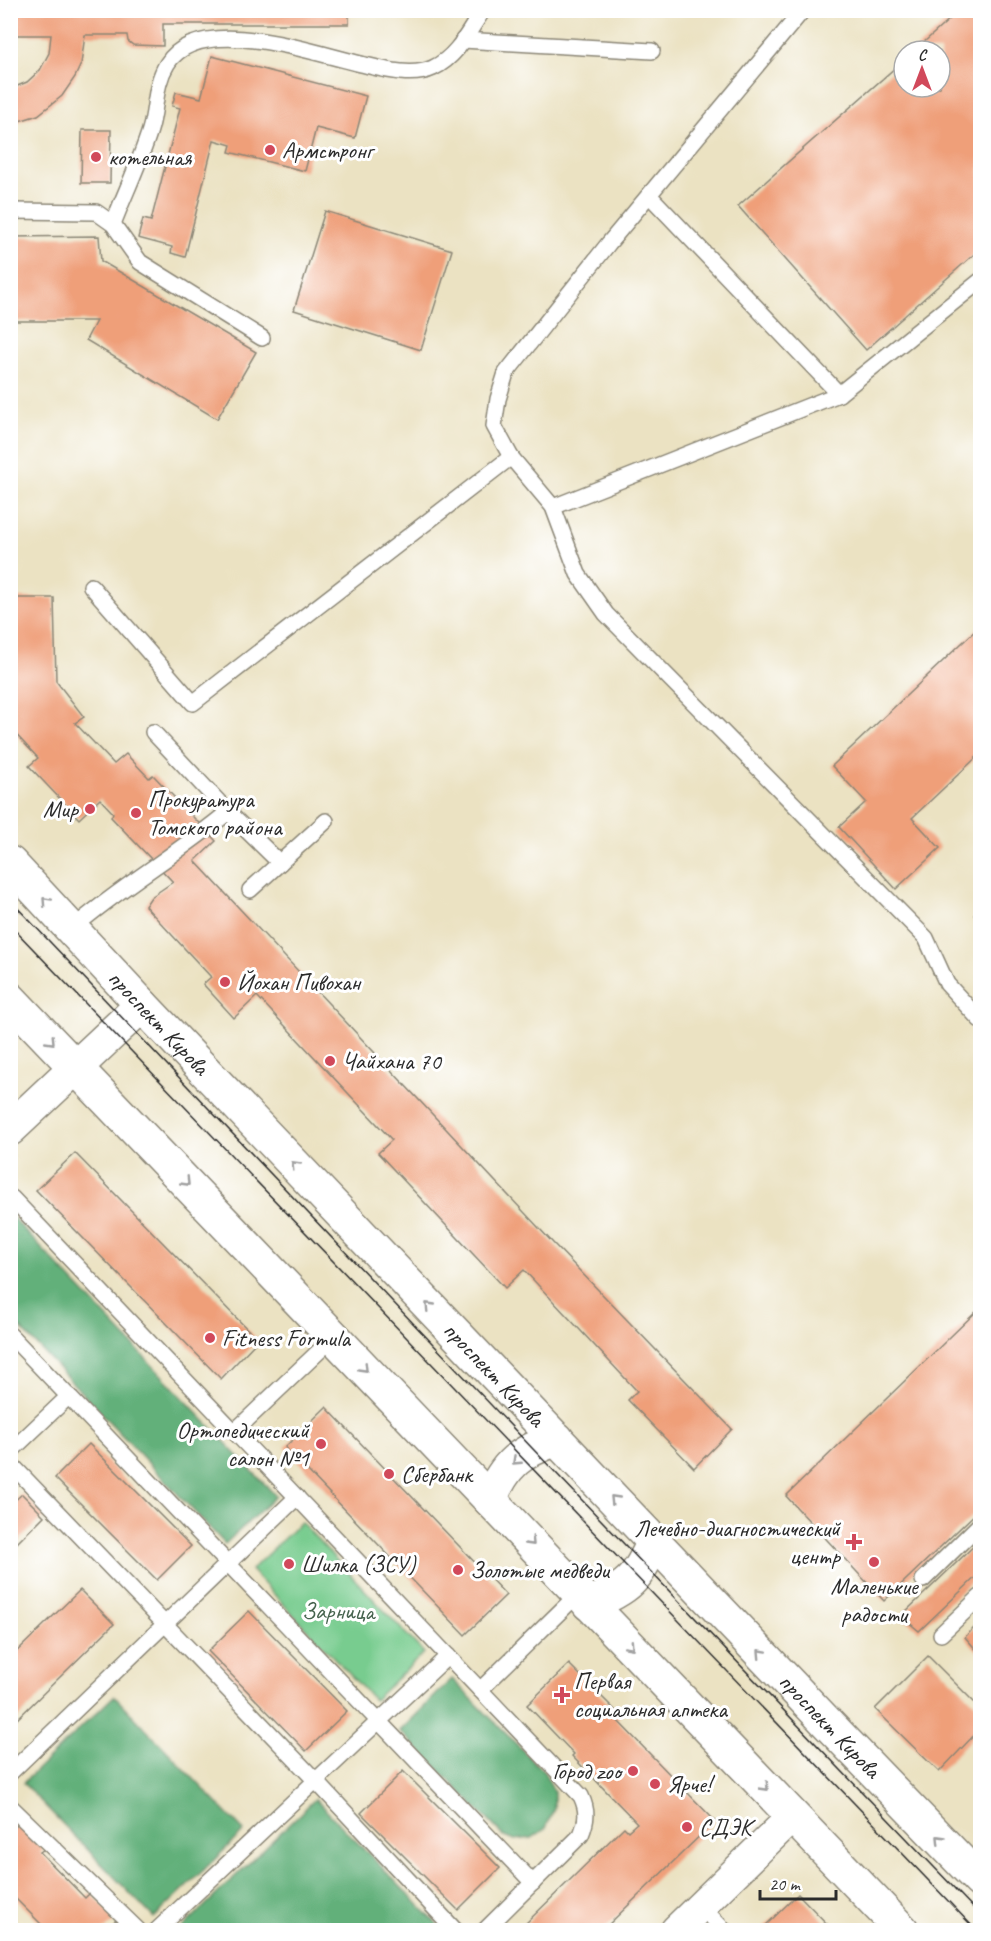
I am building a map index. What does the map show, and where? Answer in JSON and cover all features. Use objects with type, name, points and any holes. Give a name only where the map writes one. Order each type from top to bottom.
[{"type":"main road","name":"проспект Кирова","points":[[10,863],[142,1005],[981,1881]]},
{"type":"main road","points":[[10,999],[902,1930]]},
{"type":"main road","points":[[10,1130],[142,1005]]},
{"type":"main road","points":[[490,1500],[504,1472],[519,1456],[532,1448],[557,1439]]},
{"type":"main road","points":[[584,1598],[612,1595],[624,1587],[644,1565],[654,1541]]},
{"type":"street","points":[[676,1930],[793,1816]]},
{"type":"lane","points":[[112,224],[150,129],[158,83],[167,63],[182,47],[203,40],[227,37],[265,41],[384,70],[411,72],[431,69],[450,58],[483,10]]},
{"type":"lane","points":[[803,10],[649,195],[506,373],[498,399],[494,426],[511,457],[553,507],[578,574],[606,614],[927,938],[947,984],[981,1020]]},
{"type":"lane","points":[[462,40],[652,51]]},
{"type":"lane","points":[[649,195],[839,394]]},
{"type":"lane","points":[[10,211],[96,212],[112,224],[140,262],[262,338]]},
{"type":"lane","points":[[553,507],[839,394],[981,281]]},
{"type":"lane","points":[[91,586],[193,703],[511,457]]},
{"type":"lane","points":[[153,732],[228,812],[280,863]]},
{"type":"lane","points":[[72,929],[99,905],[204,832],[228,812]]},
{"type":"lane","points":[[250,890],[326,821]]},
{"type":"lane","points":[[12,1198],[581,1796],[587,1809],[586,1822],[581,1835],[485,1930]]},
{"type":"lane","points":[[10,1335],[533,1883]]},
{"type":"lane","points":[[234,1432],[334,1337]]},
{"type":"lane","points":[[10,1452],[69,1396]]},
{"type":"lane","points":[[10,1463],[316,1781],[455,1930]]},
{"type":"lane","points":[[10,1773],[297,1497]]},
{"type":"lane","points":[[923,1580],[981,1524]]},
{"type":"lane","points":[[941,1634],[981,1597]]},
{"type":"lane","points":[[480,1690],[584,1598]]},
{"type":"lane","points":[[157,1930],[448,1656]]},
{"type":"lane","points":[[10,1806],[138,1930]]},
{"type":"lane","points":[[701,1906],[724,1930]]},
{"type":"green space","points":[[12,1217],[276,1496],[225,1544],[11,1318],[10,1219]]},
{"type":"green space","name":"Зарница","points":[[301,1522],[424,1653],[374,1700],[251,1570]]},
{"type":"green space","points":[[452,1679],[544,1772],[554,1791],[554,1808],[546,1828],[532,1838],[515,1840],[503,1835],[400,1731]]},
{"type":"green space","points":[[114,1696],[244,1831],[154,1918],[23,1783]]},
{"type":"green space","points":[[315,1799],[443,1930],[181,1929]]},
{"type":"building","points":[[10,10],[349,10],[349,24],[163,24],[163,46],[133,45],[128,41],[127,35],[85,35],[81,64],[62,96],[38,115],[10,124],[10,89],[27,82],[40,70],[49,53],[51,35],[10,35]]},
{"type":"building","points":[[660,10],[753,10],[753,14],[660,13]]},
{"type":"building","points":[[960,10],[980,10],[980,249],[866,350],[738,206],[892,71],[892,99],[952,99],[952,39],[927,39]]},
{"type":"building","points":[[212,56],[366,96],[355,138],[316,128],[305,171],[229,152],[231,145],[214,140],[185,257],[171,253],[172,247],[138,238],[143,219],[151,221],[180,108],[172,106],[176,92],[201,98]]},
{"type":"building","name":"котельная","points":[[82,130],[111,130],[110,183],[81,183]]},
{"type":"building","points":[[325,211],[452,250],[421,350],[294,310]]},
{"type":"building","points":[[99,236],[101,261],[256,352],[217,419],[86,340],[96,321],[10,321],[10,237]]},
{"type":"building","points":[[10,598],[54,598],[56,681],[84,717],[75,723],[114,764],[126,754],[149,778],[153,775],[216,841],[195,861],[553,1243],[732,1429],[694,1468],[628,1400],[637,1391],[524,1270],[505,1288],[378,1153],[392,1140],[257,996],[234,1018],[203,984],[211,977],[145,906],[151,897],[173,882],[111,817],[113,813],[100,799],[79,819],[29,766],[38,758],[10,728]]},
{"type":"building","points":[[980,626],[980,754],[912,818],[940,848],[896,889],[839,827],[866,802],[832,766]]},
{"type":"building","points":[[980,909],[980,922],[974,915]]},
{"type":"building","points":[[75,1153],[258,1340],[221,1379],[36,1190]]},
{"type":"building","points":[[980,1308],[980,1509],[884,1601],[786,1496]]},
{"type":"building","points":[[326,1407],[506,1595],[465,1635],[285,1447]]},
{"type":"building","points":[[89,1444],[191,1546],[157,1580],[55,1478]]},
{"type":"building","points":[[22,1494],[44,1516],[10,1550],[10,1505]]},
{"type":"building","points":[[980,1540],[980,1573],[919,1631],[901,1616]]},
{"type":"building","points":[[80,1590],[114,1624],[10,1726],[10,1658]]},
{"type":"building","points":[[249,1611],[347,1711],[306,1751],[208,1651]]},
{"type":"building","points":[[980,1622],[980,1654],[965,1637]]},
{"type":"building","points":[[928,1656],[980,1708],[980,1729],[939,1772],[875,1709]]},
{"type":"building","points":[[569,1664],[620,1715],[616,1719],[715,1821],[603,1930],[522,1930],[520,1929],[624,1827],[628,1831],[637,1823],[572,1756],[574,1754],[527,1705]]},
{"type":"building","points":[[403,1771],[500,1868],[458,1910],[361,1813]]},
{"type":"building","points":[[19,1823],[44,1849],[40,1852],[85,1898],[90,1893],[117,1919],[105,1930],[47,1930],[10,1893],[10,1832]]},
{"type":"building","points":[[798,1894],[833,1930],[765,1930],[763,1928]]},
{"type":"tram line","points":[[10,900],[980,1915]]},
{"type":"tram line","points":[[10,925],[976,1930]]},
{"type":"place","name":"Армстронг","points":[[270,150]]},
{"type":"place","name":"котельная","points":[[96,157]]},
{"type":"place","name":"Мир","points":[[90,809]]},
{"type":"place","name":"Прокуратура Томского района","points":[[136,813]]},
{"type":"place","name":"Йохан Пивохан","points":[[225,982]]},
{"type":"place","name":"Чайхана 70","points":[[330,1061]]},
{"type":"place","name":"Fitness Formula","points":[[210,1338]]},
{"type":"place","name":"Ортопедический салон №1","points":[[321,1444]]},
{"type":"place","name":"Сбербанк","points":[[389,1474]]},
{"type":"place","name":"Лечебно-диагностический центр","points":[[854,1542]]},
{"type":"place","name":"Маленькие радости","points":[[874,1562]]},
{"type":"place","name":"Шилка (ЗСУ)","points":[[289,1564]]},
{"type":"place","name":"Золотые медведи","points":[[458,1570]]},
{"type":"place","name":"Первая социальная аптека","points":[[562,1695]]},
{"type":"place","name":"Город zoo","points":[[633,1771]]},
{"type":"place","name":"Ярче!","points":[[655,1784]]},
{"type":"place","name":"СДЭК","points":[[687,1827]]}]
